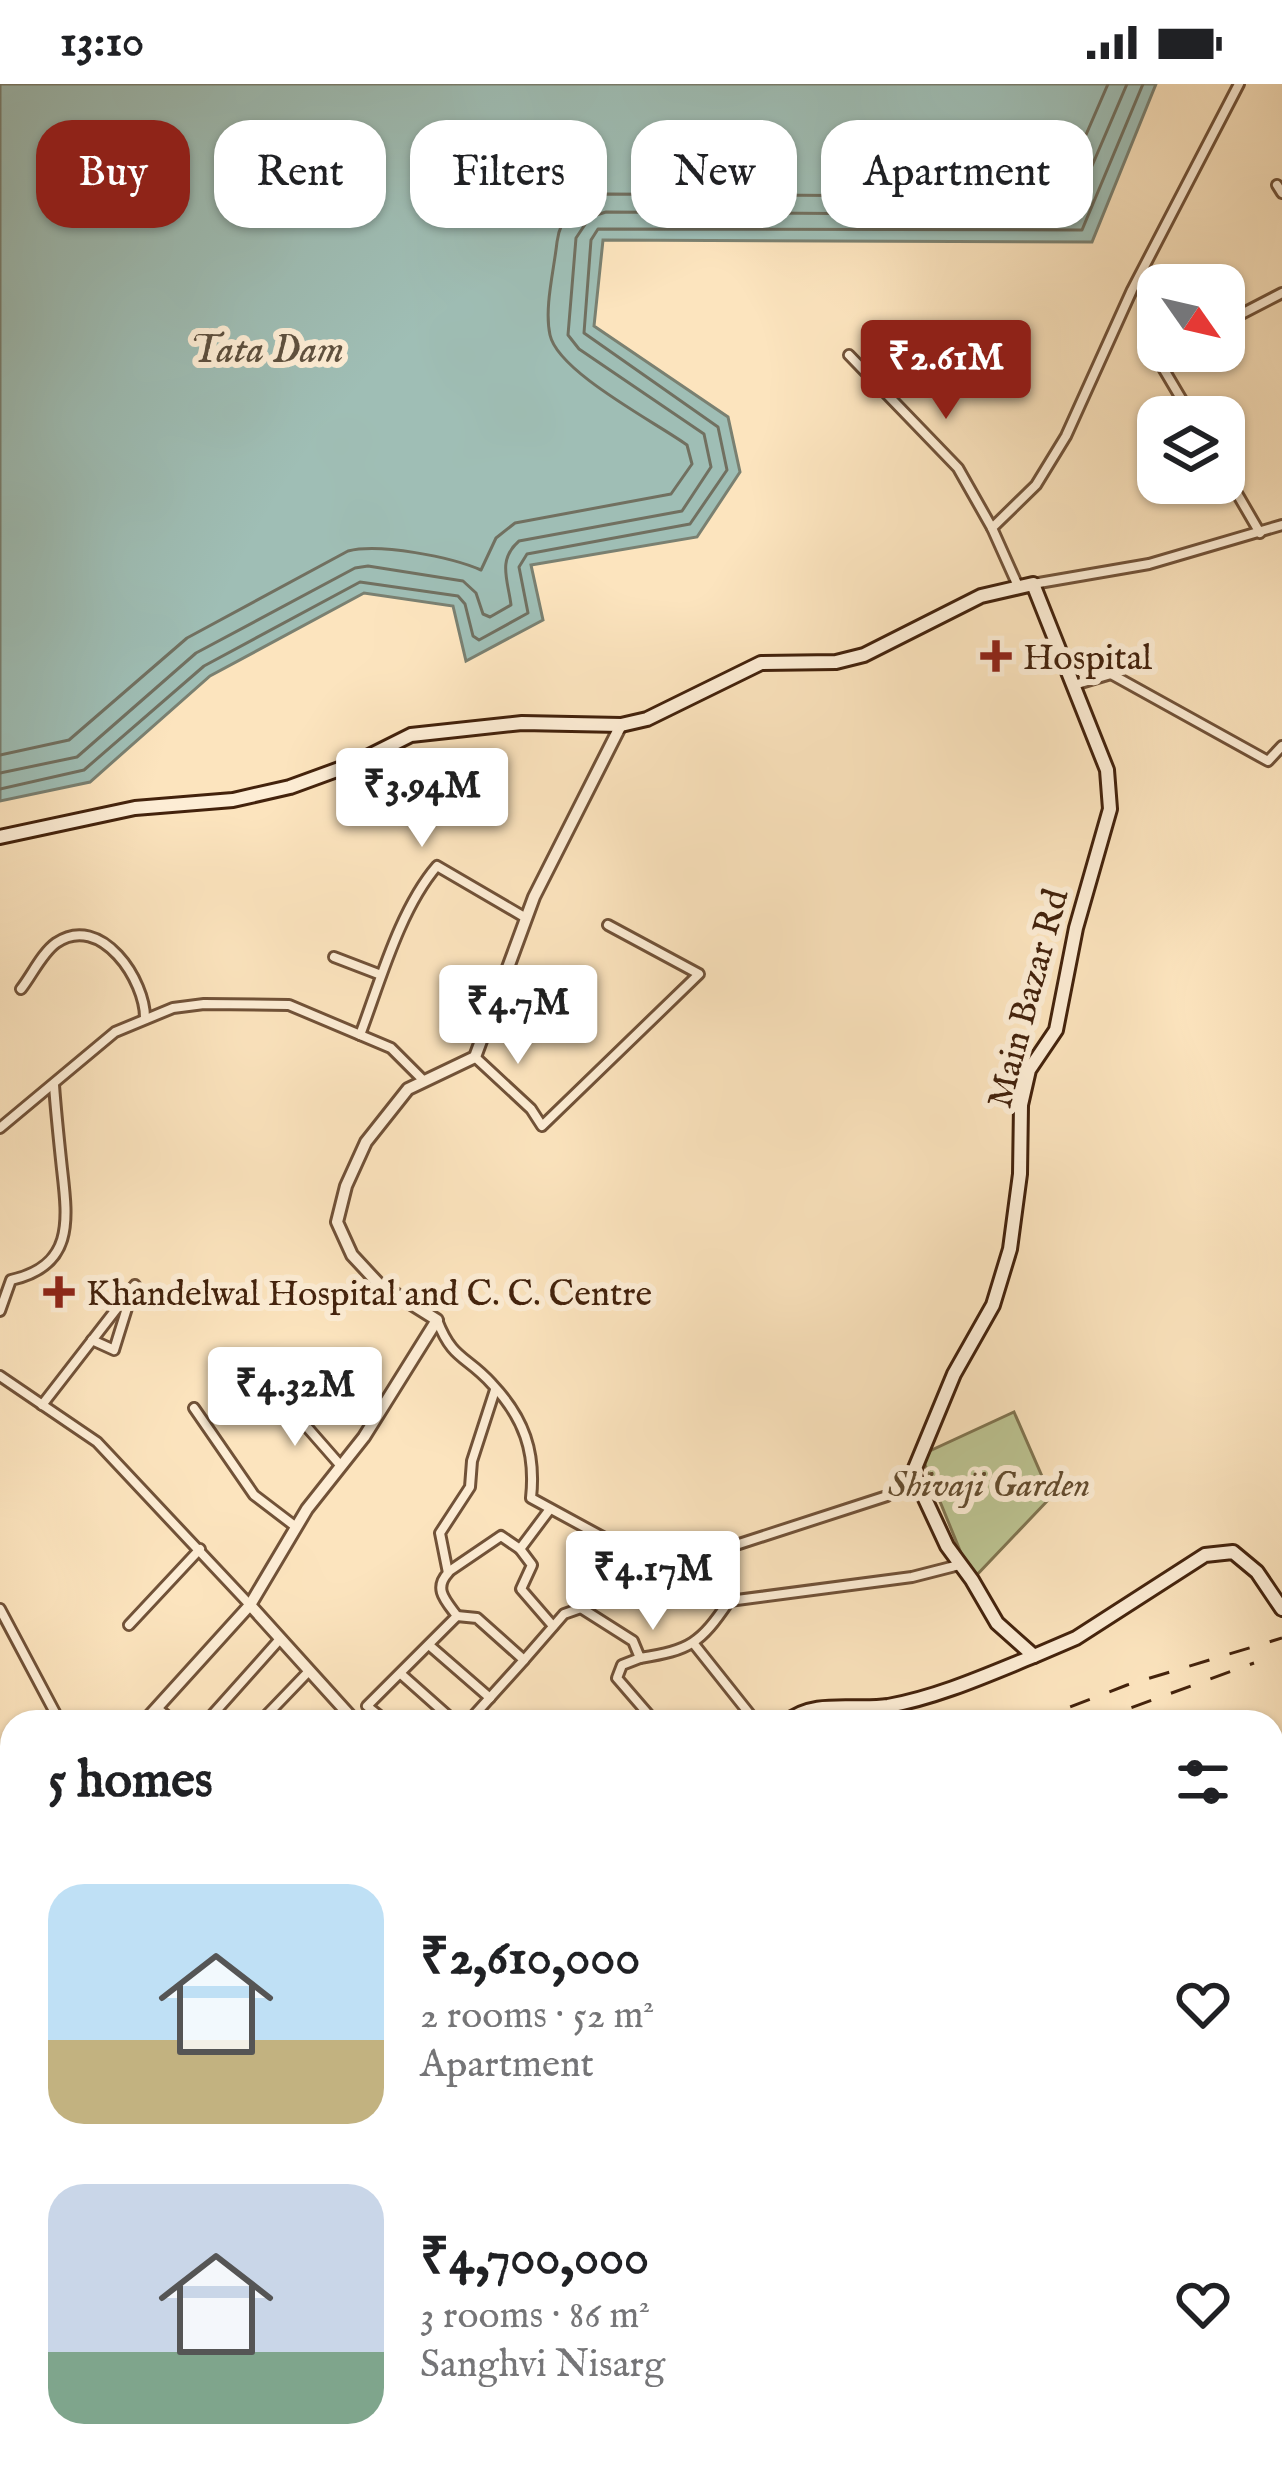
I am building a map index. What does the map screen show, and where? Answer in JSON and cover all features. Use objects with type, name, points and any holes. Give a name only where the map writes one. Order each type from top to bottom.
[{"type":"main road","name":"Main Bazar Rd","points":[[913,1474],[954,1374],[993,1305],[1010,1249],[1021,1105],[1030,1070],[1056,1030],[1076,928],[1110,809],[1107,770],[1074,685],[1026,586]]},
{"type":"main road","points":[[0,837],[136,808],[233,800],[290,787],[353,764],[411,735],[523,722],[621,725],[647,719],[761,663],[836,662],[864,655],[981,596],[1026,586]]},
{"type":"main road","points":[[913,1474],[958,1564],[997,1623],[1034,1656]]},
{"type":"main road","points":[[800,1710],[887,1706],[956,1687],[1076,1639],[1205,1555],[1233,1552],[1256,1572],[1282,1609]]},
{"type":"street","points":[[992,528],[1036,485],[1066,436],[1132,290],[1239,84]]},
{"type":"street","points":[[1245,312],[1282,292]]},
{"type":"street","points":[[849,355],[958,468],[1026,586],[1149,564],[1282,525]]},
{"type":"street","points":[[1243,504],[1260,533]]},
{"type":"street","points":[[1074,685],[1111,674],[1268,761],[1282,764]]},
{"type":"street","points":[[621,725],[569,822],[526,918],[475,1057],[408,1089],[366,1142],[346,1186],[337,1222],[352,1256],[378,1283],[437,1319],[448,1346],[496,1388],[520,1422],[535,1462],[531,1498],[610,1541],[702,1556],[887,1496],[913,1474]]},
{"type":"street","points":[[1268,761],[1282,746]]},
{"type":"street","points":[[359,1035],[381,975],[437,866],[526,918]]},
{"type":"street","points":[[475,1057],[531,1109],[542,1126],[699,974],[608,925]]},
{"type":"street","points":[[22,989],[52,945],[81,933],[92,935],[116,956],[146,996],[146,1019]]},
{"type":"street","points":[[334,957],[381,975]]},
{"type":"street","points":[[0,1128],[115,1032],[173,1008],[204,1004],[289,1005],[391,1048],[424,1081]]},
{"type":"street","points":[[11,1280],[34,1275],[60,1249],[68,1223],[53,1083]]},
{"type":"street","points":[[0,1269],[11,1280]]},
{"type":"street","points":[[0,1311],[11,1280]]},
{"type":"street","points":[[42,1405],[134,1285],[114,1350],[92,1340]]},
{"type":"street","points":[[159,1710],[250,1604],[296,1527],[364,1437],[437,1319]]},
{"type":"street","points":[[0,1376],[97,1442],[343,1710]]},
{"type":"street","points":[[448,1573],[440,1533],[470,1487],[472,1461],[496,1388]]},
{"type":"street","points":[[285,1402],[341,1466]]},
{"type":"street","points":[[194,1408],[254,1496],[296,1527]]},
{"type":"street","points":[[520,1549],[550,1509]]},
{"type":"street","points":[[524,1660],[477,1618],[457,1616],[441,1593],[442,1579],[501,1537],[520,1549],[532,1565],[520,1589],[554,1626]]},
{"type":"street","points":[[581,1608],[590,1574],[610,1541]]},
{"type":"street","points":[[128,1625],[200,1549]]},
{"type":"street","points":[[645,1710],[617,1678],[622,1665],[684,1651],[709,1630],[729,1601],[718,1550]]},
{"type":"street","points":[[729,1601],[912,1577],[958,1564]]},
{"type":"street","points":[[479,1710],[564,1614],[581,1608]]},
{"type":"street","points":[[581,1608],[633,1641],[640,1658]]},
{"type":"street","points":[[0,1609],[54,1710]]},
{"type":"street","points":[[364,1710],[457,1616]]},
{"type":"street","points":[[217,1710],[280,1639]]},
{"type":"street","points":[[694,1644],[746,1710]]},
{"type":"street","points":[[429,1645],[490,1698]]},
{"type":"street","points":[[272,1710],[309,1671]]},
{"type":"street","points":[[400,1674],[441,1710]]},
{"type":"street","points":[[368,1706],[373,1710]]},
{"type":"green space","name":"Shivaji Garden","points":[[1014,1412],[1051,1497],[972,1580],[921,1455]]},
{"type":"water","name":"Tata Dam","points":[[0,84],[1156,84],[1092,242],[603,240],[594,326],[728,417],[740,472],[697,537],[531,565],[543,620],[466,661],[453,606],[364,593],[210,676],[90,782],[0,801]]},
{"type":"railway","points":[[1062,1710],[1282,1638]]},
{"type":"railway","points":[[1125,1710],[1254,1663]]},
{"type":"place","name":"Hospital","points":[[996,656]]},
{"type":"place","name":"Khandelwal Hospital and C. C. Centre","points":[[59,1292]]}]
